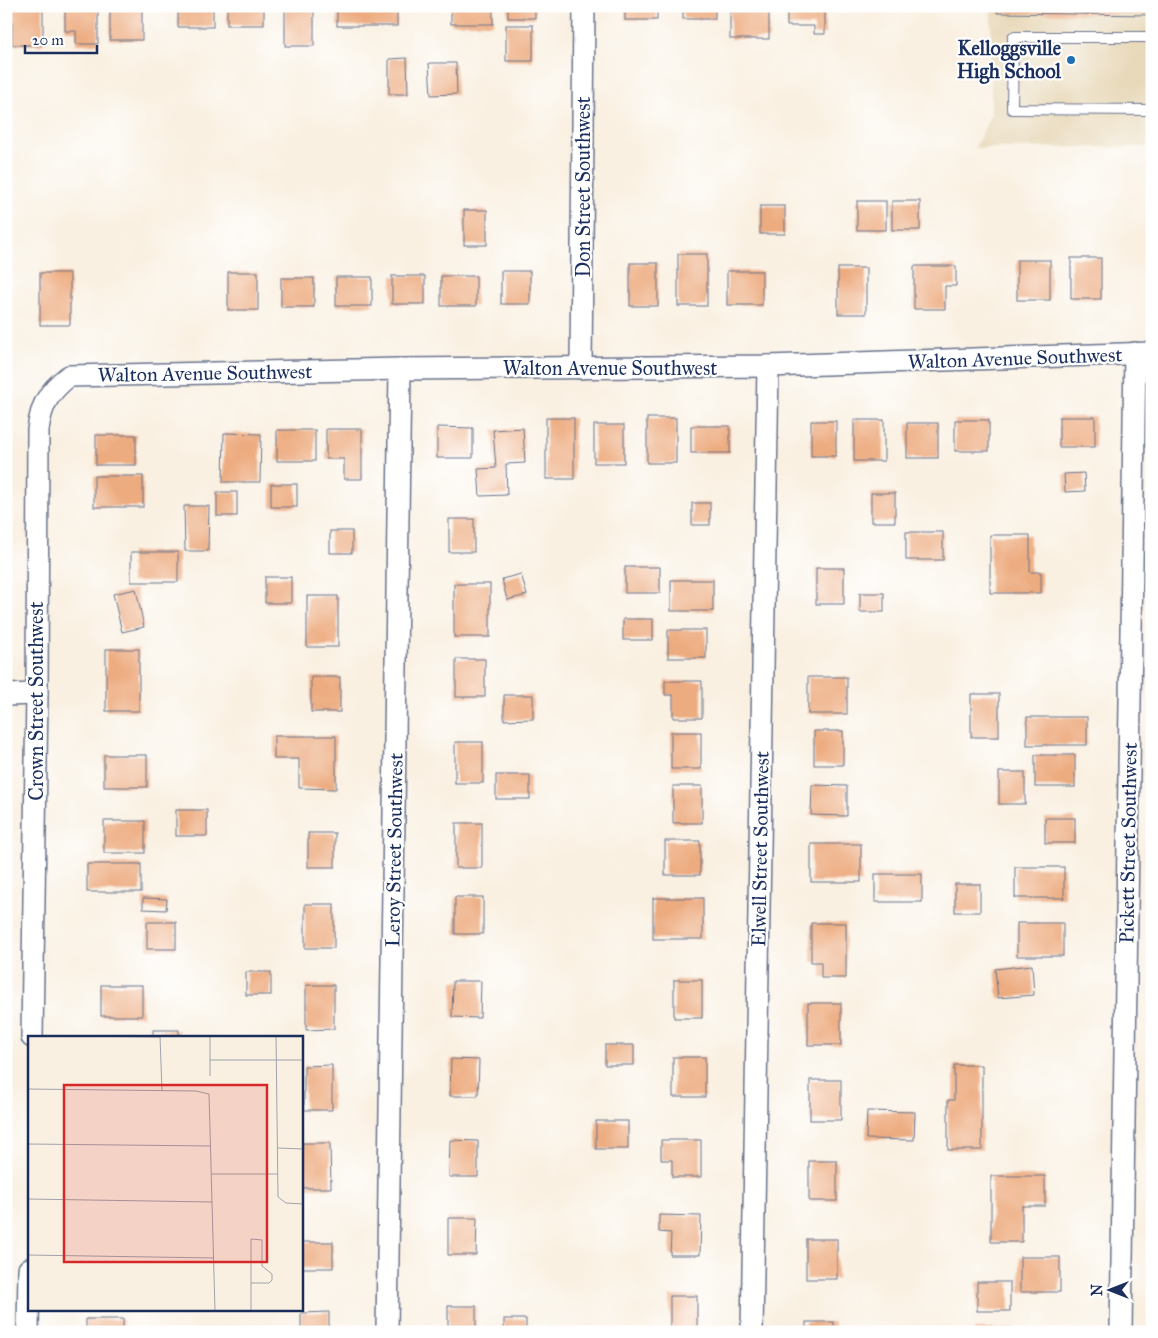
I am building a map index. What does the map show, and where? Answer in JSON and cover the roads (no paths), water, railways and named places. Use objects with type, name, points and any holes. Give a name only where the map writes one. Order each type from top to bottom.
[{"type":"street","name":"Don Street Southwest","points":[[582,368],[584,6]]},
{"type":"street","name":"Walton Avenue Southwest","points":[[69,376],[400,369],[768,366],[1143,353]]},
{"type":"street","name":"Pickett Street Southwest","points":[[1120,1332],[1143,353]]},
{"type":"street","name":"Elwell Street Southwest","points":[[752,1332],[768,366]]},
{"type":"street","name":"Leroy Street Southwest","points":[[387,1332],[400,369]]},
{"type":"street","name":"Crown Street Southwest","points":[[32,1036],[38,694],[38,430],[40,412],[46,397],[69,376]]},
{"type":"street","points":[[6,695],[38,694]]},
{"type":"street","points":[[28,1310],[28,1332]]},
{"type":"lane","points":[[1152,37],[1013,37],[1012,109],[1152,110]]},
{"type":"place","name":"Kelloggsville High School","points":[[1071,60]]}]
